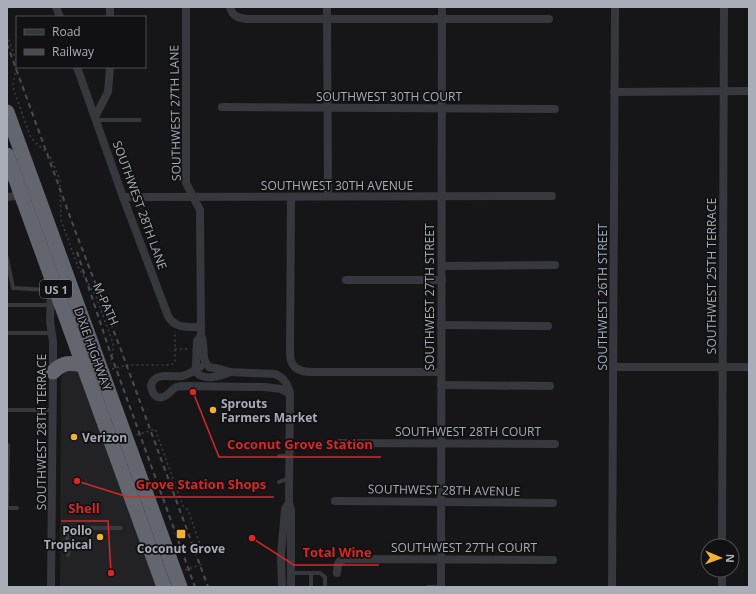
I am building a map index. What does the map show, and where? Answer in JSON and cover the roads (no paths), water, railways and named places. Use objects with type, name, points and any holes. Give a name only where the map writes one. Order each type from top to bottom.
[{"type":"highway","name":"DIXIE HIGHWAY","points":[[7,112],[22,194],[183,581]]},
{"type":"highway","name":"US 1","points":[[7,155],[22,194],[51,283],[84,366],[164,587]]},
{"type":"highway","points":[[53,372],[65,364],[84,366]]},
{"type":"street","name":"SOUTHWEST 27TH LANE","points":[[186,7],[186,183],[200,210],[201,331],[204,341],[205,363]]},
{"type":"street","points":[[230,7],[235,16],[247,19],[549,19]]},
{"type":"street","points":[[327,7],[328,196]]},
{"type":"street","name":"SOUTHWEST 27TH STREET","points":[[441,587],[442,7]]},
{"type":"street","name":"SOUTHWEST 26TH STREET","points":[[612,587],[615,7]]},
{"type":"street","name":"SOUTHWEST 25TH TERRACE","points":[[722,538],[724,7]]},
{"type":"street","name":"SOUTHWEST 28TH LANE","points":[[77,68],[123,197],[169,318],[173,323],[179,326],[201,331]]},
{"type":"street","points":[[95,118],[108,92],[110,68]]},
{"type":"street","points":[[614,92],[749,91]]},
{"type":"street","name":"SOUTHWEST 30TH COURT","points":[[222,107],[555,109]]},
{"type":"street","name":"SOUTHWEST 30TH AVENUE","points":[[123,197],[552,196]]},
{"type":"street","points":[[290,197],[290,359],[294,367],[303,372],[441,372]]},
{"type":"street","points":[[442,266],[555,265]]},
{"type":"street","points":[[346,280],[442,280]]},
{"type":"street","name":"SOUTHWEST 28TH TERRACE","points":[[51,283],[50,305],[53,372],[51,587]]},
{"type":"street","points":[[441,325],[548,326]]},
{"type":"street","name":"SOUTHWEST 27TH LANE","points":[[196,369],[197,341],[201,331]]},
{"type":"street","points":[[282,587],[281,555],[285,517],[291,510],[288,503],[290,394],[288,385],[284,379],[271,373],[230,372],[212,368],[205,363],[182,376],[160,376],[155,378],[151,385],[153,394],[160,398],[166,396],[175,388],[181,386],[265,387],[281,389],[290,394]]},
{"type":"street","points":[[613,367],[749,367]]},
{"type":"street","points":[[196,369],[200,376],[221,376],[230,372]]},
{"type":"street","points":[[441,384],[550,386]]},
{"type":"street","name":"SOUTHWEST 28TH COURT","points":[[333,443],[555,444]]},
{"type":"street","name":"SOUTHWEST 28TH AVENUE","points":[[334,501],[553,503]]},
{"type":"street","points":[[285,517],[291,587]]},
{"type":"street","name":"SOUTHWEST 27TH COURT","points":[[337,573],[340,560],[553,560]]},
{"type":"lane","points":[[95,118],[140,120]]},
{"type":"lane","points":[[7,258],[13,288],[51,283]]},
{"type":"lane","points":[[7,305],[50,305]]},
{"type":"lane","points":[[7,333],[52,333]]},
{"type":"lane","points":[[7,410],[53,410]]},
{"type":"lane","points":[[8,445],[7,508],[17,508]]},
{"type":"lane","points":[[279,456],[289,456]]},
{"type":"lane","points":[[279,482],[289,478]]},
{"type":"lane","points":[[37,508],[52,508]]},
{"type":"lane","points":[[68,555],[67,534],[71,528],[121,528]]},
{"type":"lane","points":[[291,573],[320,573],[325,577],[325,587]]},
{"type":"lane","points":[[311,573],[311,587]]},
{"type":"lane","points":[[428,587],[441,587]]},
{"type":"railway","points":[[7,44],[208,587]]},
{"type":"railway","points":[[77,252],[110,352],[195,587]]},
{"type":"place","name":"Coconut Grove Station","points":[[193,392]]},
{"type":"place","name":"Sprouts Farmers Market","points":[[213,410]]},
{"type":"place","name":"Verizon","points":[[74,437]]},
{"type":"place","name":"Grove Station Shops","points":[[77,481]]},
{"type":"place","name":"Coconut Grove","points":[[181,534]]},
{"type":"place","name":"Pollo Tropical","points":[[100,537]]},
{"type":"place","name":"Total Wine","points":[[252,538]]},
{"type":"place","name":"Shell","points":[[111,573]]}]
